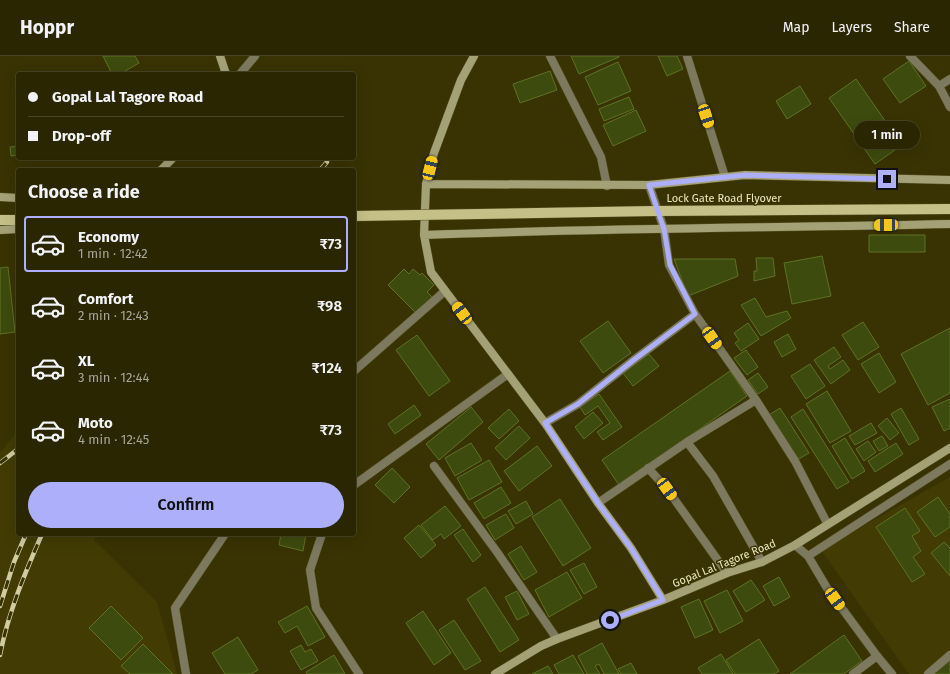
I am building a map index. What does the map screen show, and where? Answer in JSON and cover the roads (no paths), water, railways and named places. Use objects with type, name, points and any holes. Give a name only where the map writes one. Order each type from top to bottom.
[{"type":"main road","name":"Lock Gate Road Flyover","points":[[356,216],[655,210],[950,209]]},
{"type":"main road","points":[[0,220],[16,220]]},
{"type":"street","points":[[220,56],[225,72]]},
{"type":"street","points":[[242,72],[255,56]]},
{"type":"street","points":[[474,56],[461,80],[434,153],[426,184],[424,235],[431,272],[545,423],[598,503],[631,548],[663,600]]},
{"type":"street","points":[[550,56],[601,157],[607,186]]},
{"type":"street","points":[[687,56],[724,177]]},
{"type":"street","points":[[910,56],[939,86],[950,108]]},
{"type":"street","points":[[939,86],[950,79]]},
{"type":"street","points":[[163,168],[171,160]]},
{"type":"street","points":[[426,184],[649,185],[745,175],[950,180]]},
{"type":"street","points":[[649,185],[664,229],[670,265],[695,314],[756,400],[795,460],[827,523]]},
{"type":"street","points":[[0,197],[16,198]]},
{"type":"street","points":[[424,235],[546,230],[950,224]]},
{"type":"street","points":[[0,230],[16,230]]},
{"type":"street","points":[[356,369],[445,291]]},
{"type":"street","points":[[545,423],[578,404],[695,314]]},
{"type":"street","points":[[356,482],[508,374]]},
{"type":"street","points":[[598,503],[687,442],[756,400]]},
{"type":"street","points":[[687,442],[713,476],[762,562]]},
{"type":"street","name":"Gopal Lal Tagore Road","points":[[495,674],[541,646],[557,639],[663,600],[727,573],[762,562],[795,544],[950,448]]},
{"type":"street","points":[[808,556],[950,464]]},
{"type":"street","points":[[434,466],[498,552],[557,639]]},
{"type":"street","points":[[648,468],[667,489],[727,573]]},
{"type":"street","points":[[186,674],[175,608],[224,536]]},
{"type":"street","points":[[321,536],[310,570],[316,608],[360,674]]},
{"type":"street","points":[[795,544],[808,556],[827,588],[892,674]]},
{"type":"street","points":[[928,674],[950,655]]},
{"type":"street","points":[[853,674],[877,656]]},
{"type":"railway","points":[[322,168],[327,162]]},
{"type":"railway","points":[[0,463],[16,451]]},
{"type":"railway","points":[[0,606],[14,562],[25,536]]},
{"type":"railway","points":[[0,655],[12,609],[23,578],[41,536]]}]
